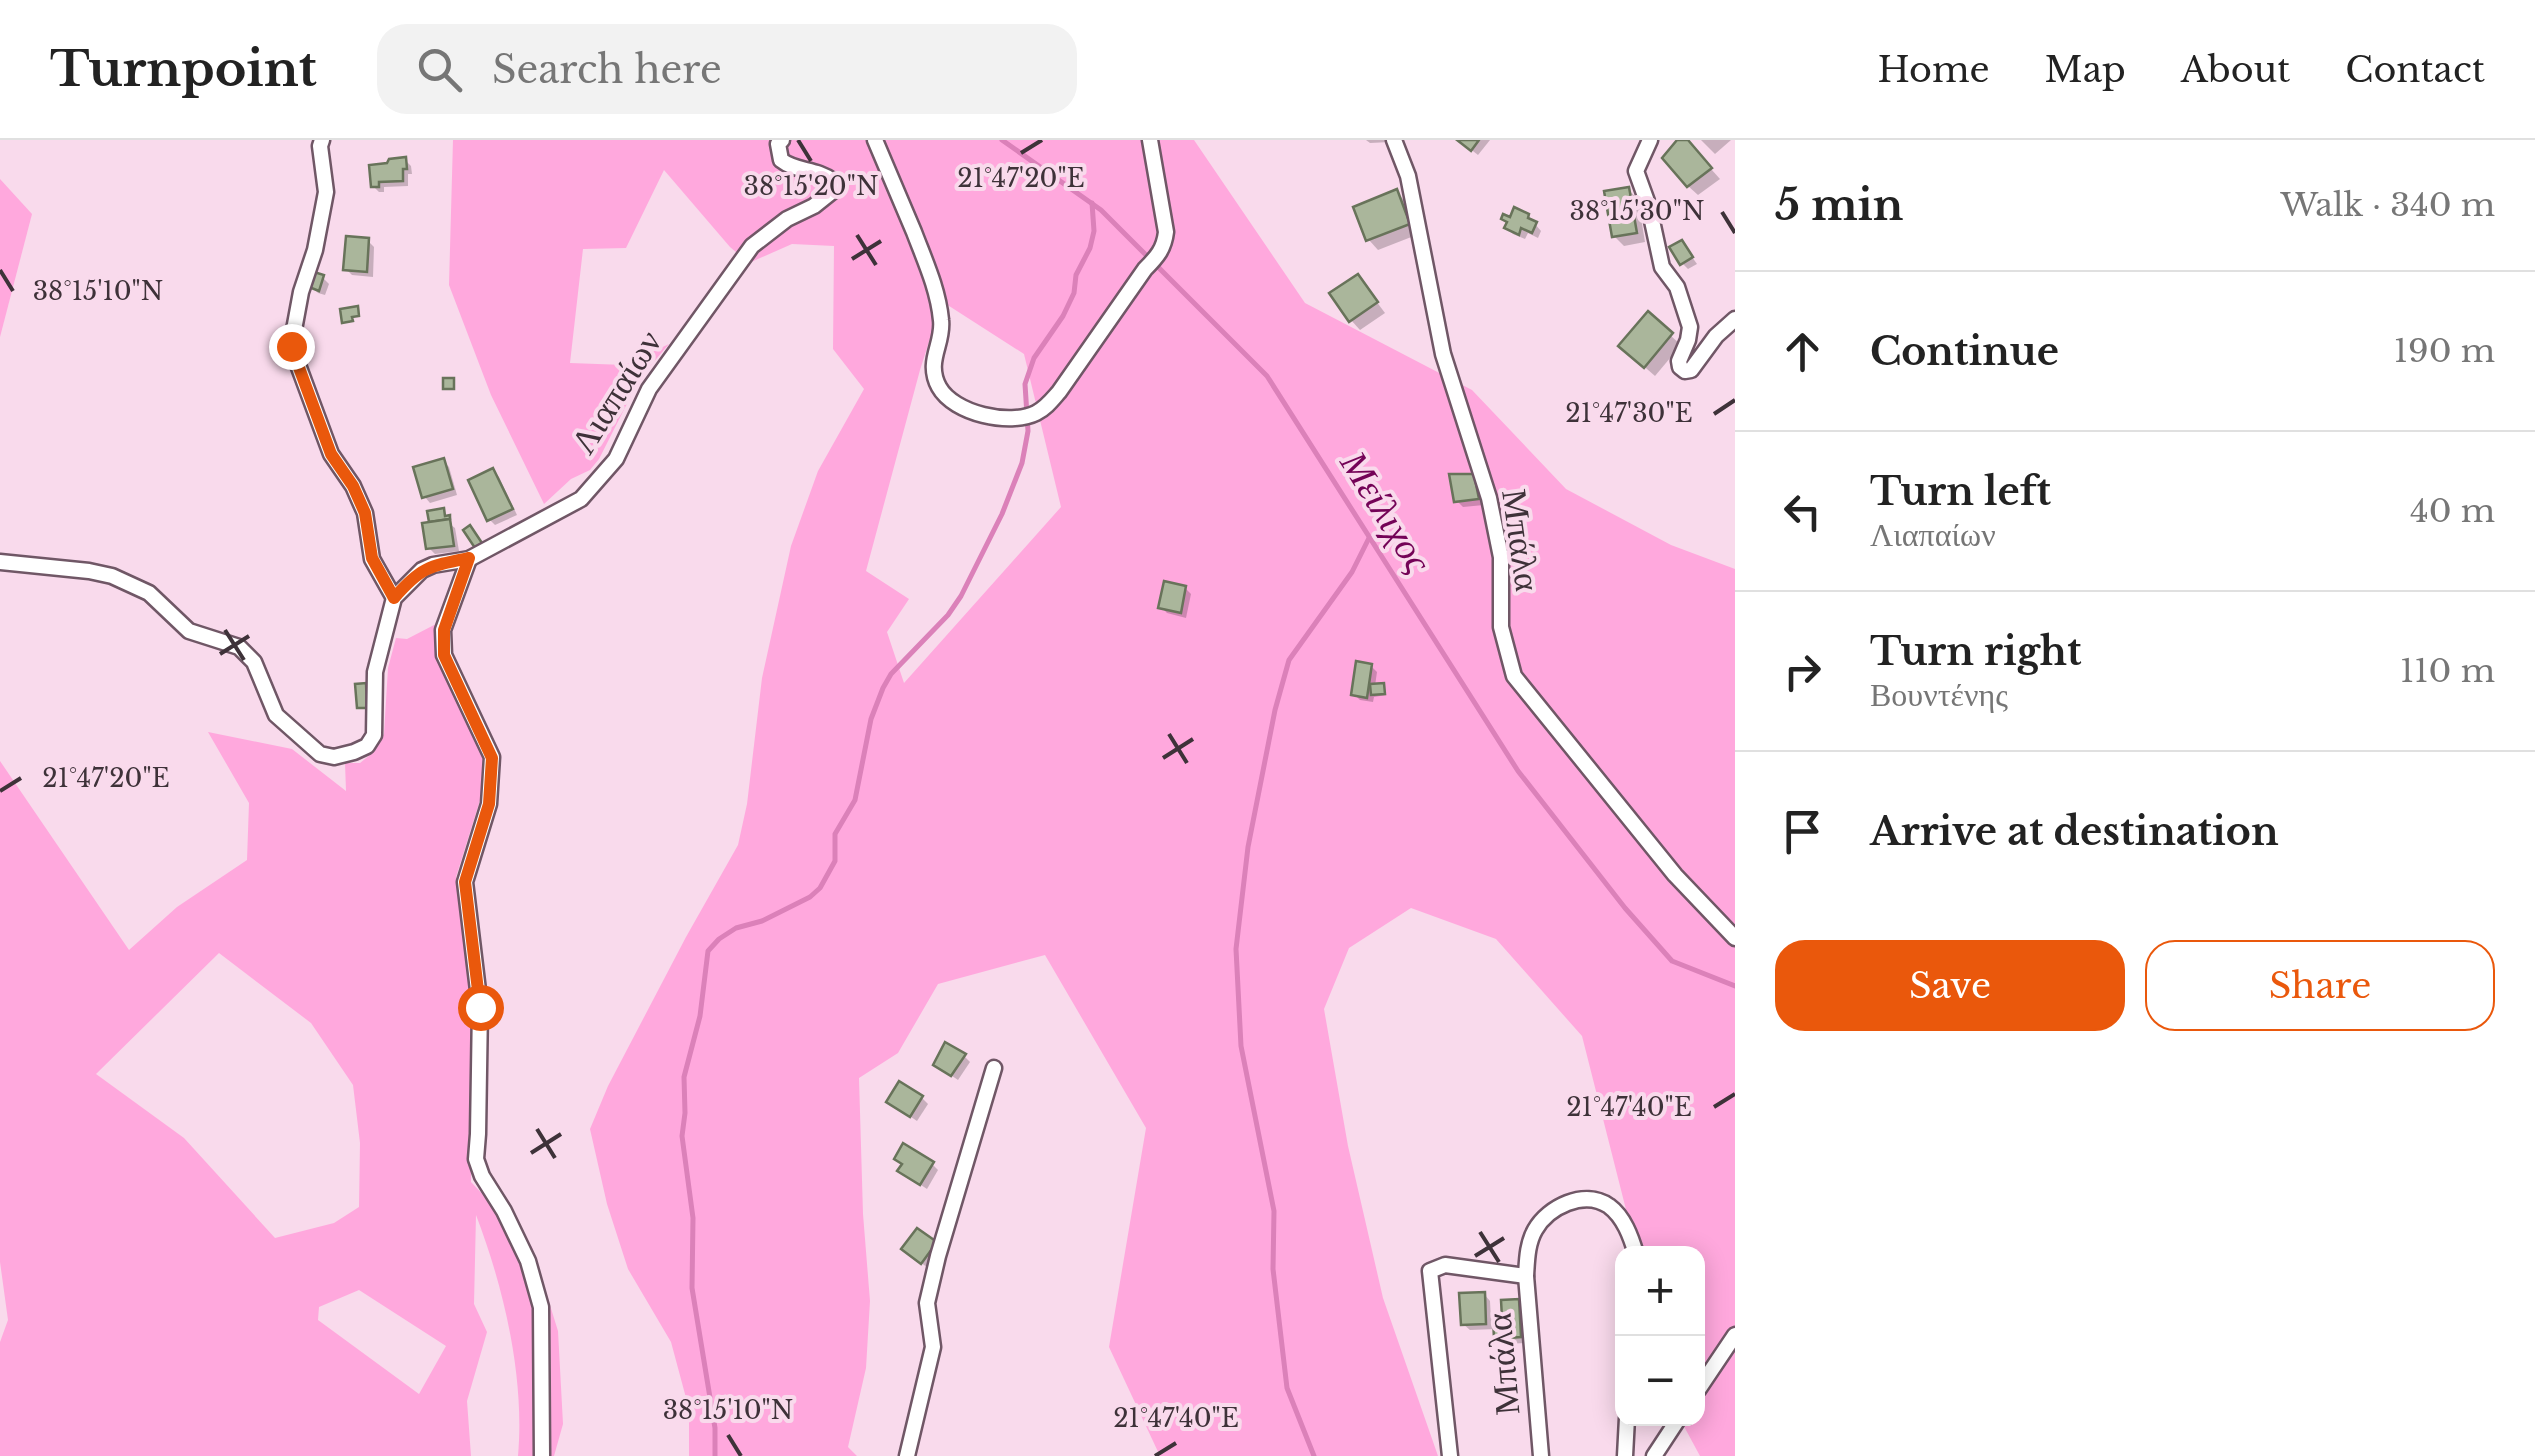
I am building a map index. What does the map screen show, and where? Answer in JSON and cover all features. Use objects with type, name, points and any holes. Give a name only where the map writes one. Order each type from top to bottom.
[{"type":"street","points":[[0,562],[89,571],[112,576],[149,594],[189,631],[239,646],[254,662],[276,715],[320,754],[334,757],[366,746],[374,735],[375,672],[394,598],[372,558],[365,513],[353,486],[331,454],[291,346],[326,192],[322,140]]},
{"type":"street","name":"Λιαπαίων","points":[[394,598],[422,570],[469,558],[581,499],[616,459],[649,388],[752,246],[834,190],[833,181],[825,174],[790,167],[781,160],[778,144],[782,140]]},
{"type":"street","points":[[875,140],[934,282],[942,326],[933,371],[938,386],[947,399],[977,413],[1018,418],[1034,414],[1059,392],[1164,245],[1166,232],[1150,140]]},
{"type":"street","name":"Μπάλα","points":[[1394,140],[1408,176],[1443,354],[1489,498],[1501,556],[1500,626],[1514,676],[1675,874],[1735,938]]},
{"type":"street","points":[[1650,140],[1636,171],[1662,267],[1677,288],[1690,326],[1680,368],[1691,370],[1716,336],[1735,319]]},
{"type":"street","points":[[469,558],[444,630],[444,655],[492,758],[489,804],[465,882],[480,1007],[476,1159],[528,1261],[542,1307],[542,1456]]},
{"type":"street","points":[[907,1456],[934,1347],[928,1303],[931,1288],[994,1068]]},
{"type":"street","name":"Μπάλα","points":[[1540,1456],[1526,1276],[1527,1251],[1534,1232],[1560,1206],[1594,1200],[1608,1205],[1620,1217],[1633,1246]]},
{"type":"street","points":[[1450,1456],[1430,1270],[1445,1265],[1526,1276]]},
{"type":"street","points":[[1705,1380],[1735,1336]]},
{"type":"street","points":[[1626,1456],[1628,1426]]},
{"type":"street","points":[[1654,1456],[1673,1426]]},
{"type":"shaded area","points":[[453,140],[1194,140],[1305,303],[1472,390],[1566,489],[1671,545],[1735,569],[1735,1456],[1700,1456],[1684,1426],[1705,1426],[1705,1246],[1635,1246],[1582,1036],[1496,939],[1411,908],[1349,948],[1324,1009],[1348,1146],[1383,1298],[1438,1456],[1160,1456],[1109,1347],[1146,1128],[1045,955],[938,984],[898,1053],[859,1078],[870,1301],[866,1368],[848,1447],[857,1456],[689,1456],[689,1409],[671,1342],[628,1269],[607,1204],[590,1129],[608,1086],[738,845],[747,804],[762,678],[791,546],[818,471],[864,389],[833,349],[834,246],[792,244],[749,263],[730,247],[664,170],[626,248],[583,249],[570,363],[625,365],[669,344],[640,378],[599,459],[544,504],[491,395],[449,285]],"holes":[[[932,295],[1024,354],[1061,507],[904,683],[887,632],[909,599],[866,571],[935,323]]]},
{"type":"shaded area","points":[[0,179],[32,214],[0,337]]},
{"type":"shaded area","points":[[436,624],[435,652],[486,760],[481,797],[456,877],[472,1008],[471,1182],[532,1247],[558,1331],[563,1424],[554,1456],[518,1456],[518,1396],[510,1334],[476,1215],[474,1304],[487,1332],[467,1401],[471,1456],[0,1456],[0,1342],[8,1320],[0,1262],[0,761],[129,950],[177,907],[247,860],[249,803],[208,732],[292,749],[346,791],[345,763],[360,763],[384,734],[388,668],[396,638],[407,639]],"holes":[[[219,953],[311,1023],[353,1085],[360,1143],[359,1207],[334,1223],[275,1238],[184,1138],[96,1074]],[[359,1290],[446,1346],[419,1394],[318,1320],[319,1307]]]},
{"type":"building","points":[[1457,140],[1479,140],[1471,151]]},
{"type":"building","points":[[1677,140],[1688,140],[1712,168],[1687,187],[1662,158]]},
{"type":"building","points":[[406,157],[403,181],[379,182],[379,187],[371,187],[369,165]]},
{"type":"building","points":[[1629,187],[1637,233],[1612,237],[1604,191]]},
{"type":"building","points":[[1397,189],[1410,224],[1366,241],[1353,207]]},
{"type":"building","points":[[1514,207],[1537,222],[1532,233],[1521,228],[1519,235],[1504,228],[1507,222],[1501,219],[1503,214],[1510,217]]},
{"type":"building","points":[[346,236],[369,238],[367,272],[343,270]]},
{"type":"building","points":[[1682,240],[1693,257],[1680,265],[1669,247]]},
{"type":"building","points":[[314,272],[324,275],[319,291],[309,287]]},
{"type":"building","points":[[1358,274],[1378,302],[1349,322],[1329,293]]},
{"type":"building","points":[[358,306],[359,316],[342,323],[340,309]]},
{"type":"building","points":[[1648,311],[1673,333],[1644,368],[1618,346]]},
{"type":"building","points":[[443,378],[454,378],[454,389],[443,389]]},
{"type":"building","points":[[444,458],[453,489],[422,498],[413,467]]},
{"type":"building","points":[[493,468],[513,509],[487,521],[468,480]]},
{"type":"building","points":[[1449,474],[1474,474],[1479,499],[1454,502]]},
{"type":"building","points":[[444,508],[450,519],[429,522],[427,511]]},
{"type":"building","points":[[450,519],[454,546],[426,549],[422,523]]},
{"type":"building","points":[[470,525],[482,543],[475,548],[463,530]]},
{"type":"building","points":[[1164,581],[1186,586],[1181,613],[1158,608]]},
{"type":"building","points":[[1356,661],[1372,664],[1367,698],[1351,695]]},
{"type":"building","points":[[366,683],[367,708],[357,708],[355,684]]},
{"type":"building","points":[[1384,683],[1385,694],[1371,695],[1370,684]]},
{"type":"building","points":[[945,1042],[966,1054],[951,1076],[933,1065]]},
{"type":"building","points":[[899,1081],[923,1096],[910,1117],[886,1102]]},
{"type":"building","points":[[903,1143],[934,1162],[920,1185],[897,1171],[902,1164],[894,1159]]},
{"type":"building","points":[[917,1228],[937,1242],[921,1264],[901,1249]]},
{"type":"building","points":[[1485,1292],[1486,1324],[1461,1325],[1459,1293]]},
{"type":"building","points":[[1519,1299],[1521,1337],[1494,1339],[1493,1318],[1502,1318],[1501,1300]]},
{"type":"waterway","name":"Μείλιχος","points":[[1002,140],[1101,210],[1267,376],[1518,771],[1625,908],[1672,961],[1735,986]]},
{"type":"waterway","points":[[715,1456],[715,1428],[692,1288],[693,1218],[682,1136],[684,1077],[700,1016],[708,951],[736,928],[762,921],[810,897],[820,888],[835,861],[835,834],[855,800],[871,719],[883,688],[961,596],[1002,514],[1022,463],[1028,431],[1025,384],[1034,358],[1074,293],[1076,275],[1094,231],[1092,203]]},
{"type":"waterway","points":[[1314,1456],[1287,1388],[1273,1269],[1274,1211],[1241,1046],[1236,949],[1248,847],[1289,660],[1352,572],[1369,538]]},
{"type":"route","points":[[291,346],[331,454],[353,486],[365,513],[372,558],[394,598],[422,570],[469,558],[444,630],[444,655],[492,758],[489,804],[465,882],[480,1007]]}]
